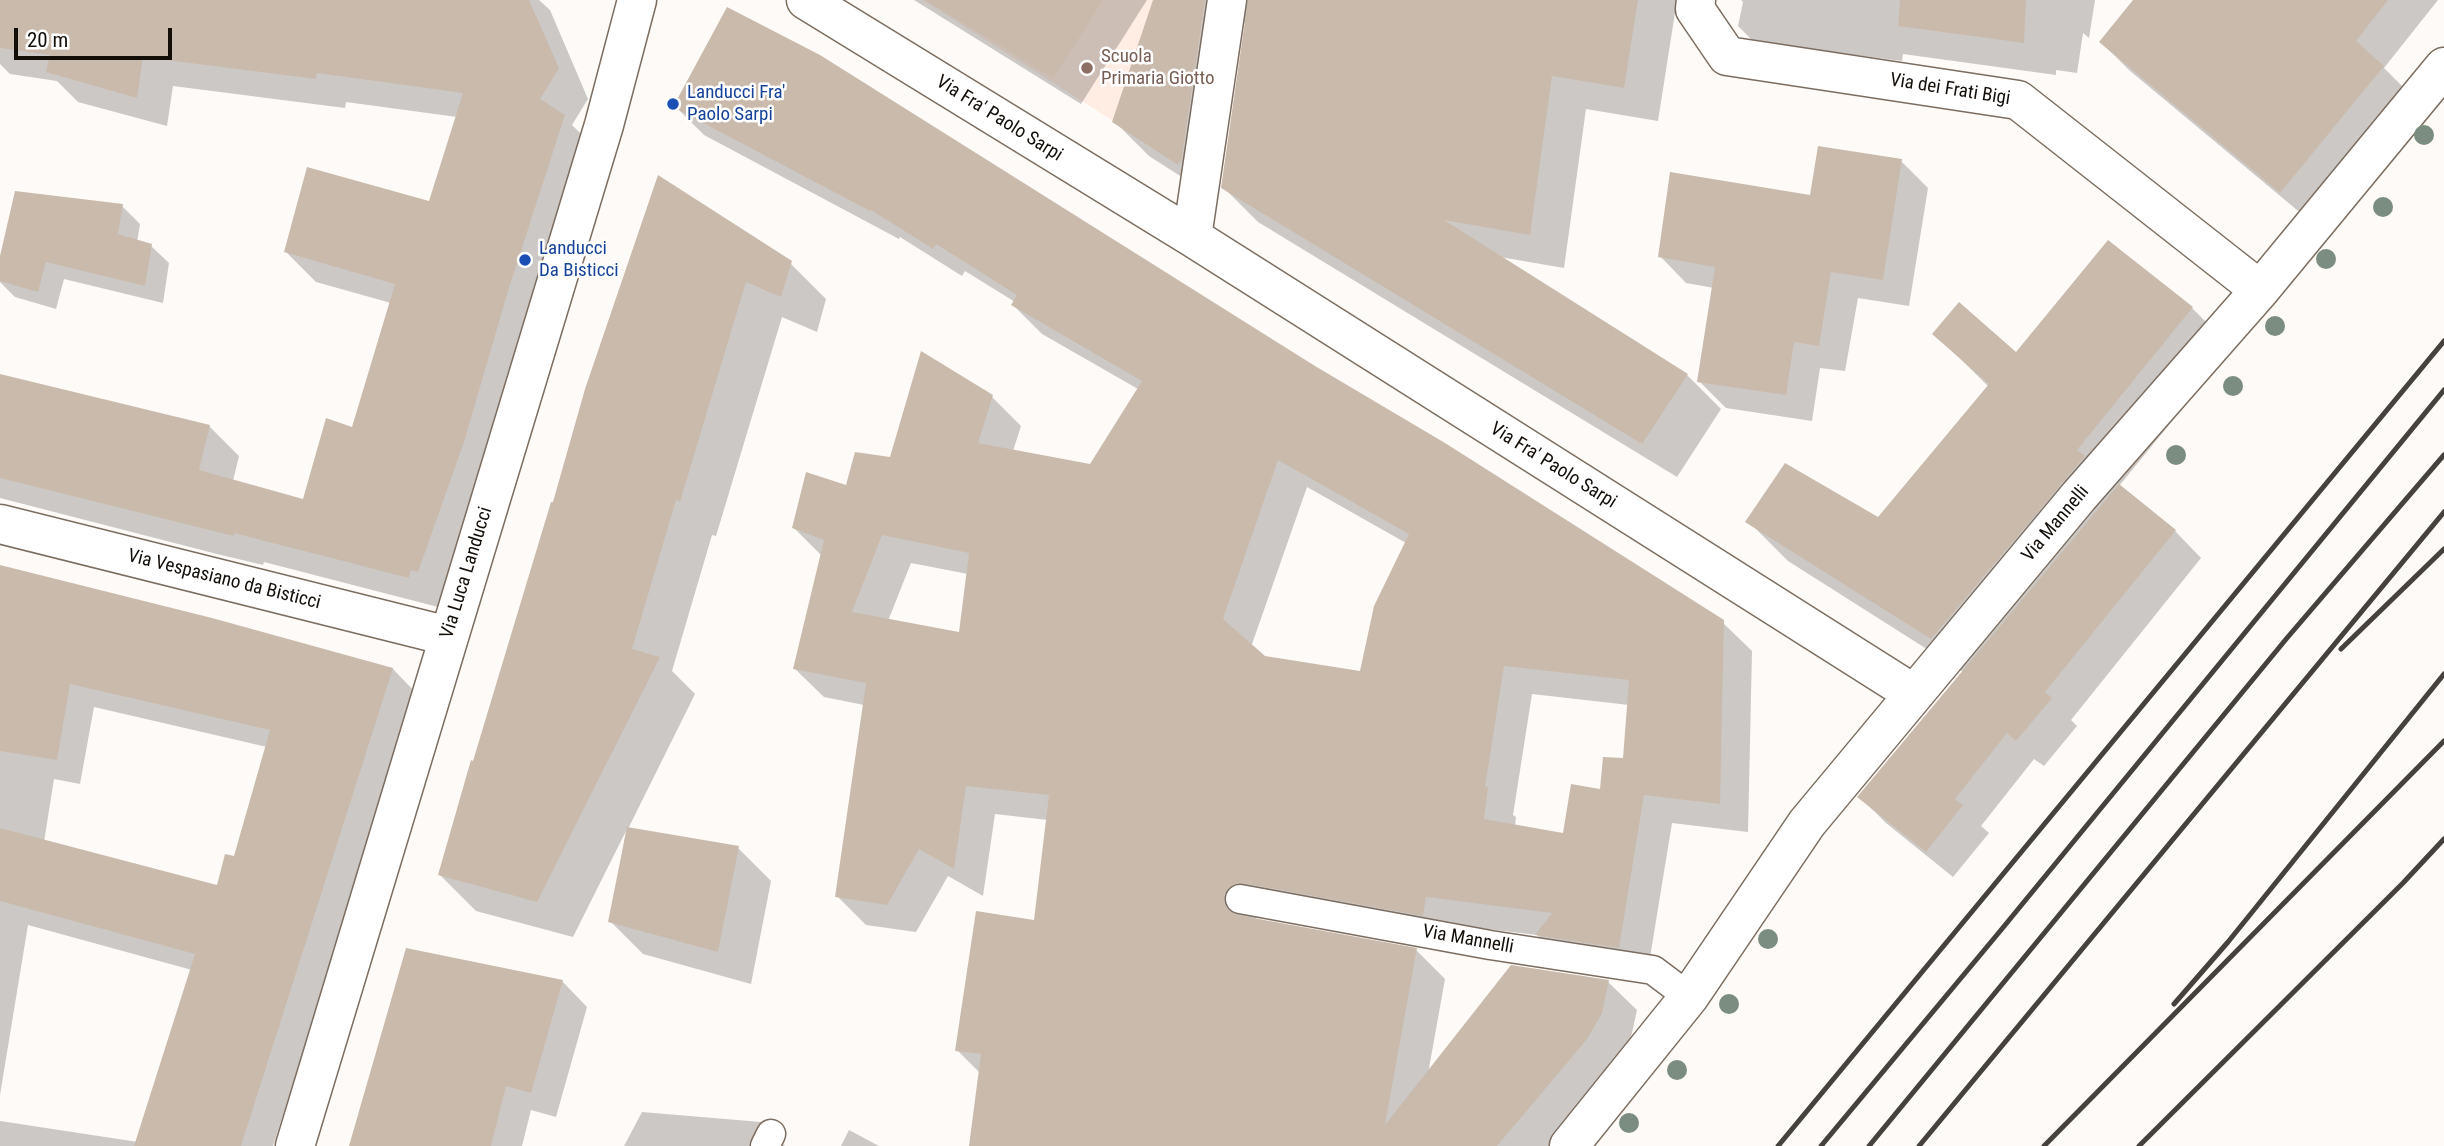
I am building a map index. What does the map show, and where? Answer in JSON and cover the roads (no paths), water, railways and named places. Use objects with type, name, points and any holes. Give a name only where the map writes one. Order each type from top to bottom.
[{"type":"street","name":"Via Luca Landucci","points":[[295,1146],[604,125],[637,0]]},
{"type":"street","name":"Via Fra' Paolo Sarpi","points":[[806,0],[1192,237],[1914,694]]},
{"type":"street","points":[[1192,237],[1227,0]]},
{"type":"street","name":"Via dei Frati Bigi","points":[[1696,0],[1695,9],[1727,56],[2018,100],[2260,290]]},
{"type":"street","name":"Via Mannelli","points":[[1569,1146],[1689,997],[1807,823],[2079,496],[2260,290],[2444,67]]},
{"type":"street","name":"Via Vespasiano da Bisticci","points":[[0,524],[448,636]]},
{"type":"lane","name":"Via Mannelli","points":[[1240,899],[1490,945],[1653,970],[1689,997]]},
{"type":"railway","points":[[1778,1146],[2444,341]]},
{"type":"railway","points":[[1821,1146],[2444,390]]},
{"type":"railway","points":[[1869,1146],[2287,638],[2444,455]]},
{"type":"railway","points":[[1919,1146],[2444,512]]},
{"type":"railway","points":[[2341,649],[2444,549]]},
{"type":"railway","points":[[2174,1004],[2228,942],[2444,674]]},
{"type":"railway","points":[[2044,1146],[2444,741]]},
{"type":"railway","points":[[2139,1146],[2444,839]]},
{"type":"place","name":"Scuola Primaria Giotto","points":[[1087,68]]},
{"type":"place","name":"Landucci Fra' Paolo Sarpi","points":[[673,104]]},
{"type":"place","name":"Landucci Da Bisticci","points":[[525,260]]}]
